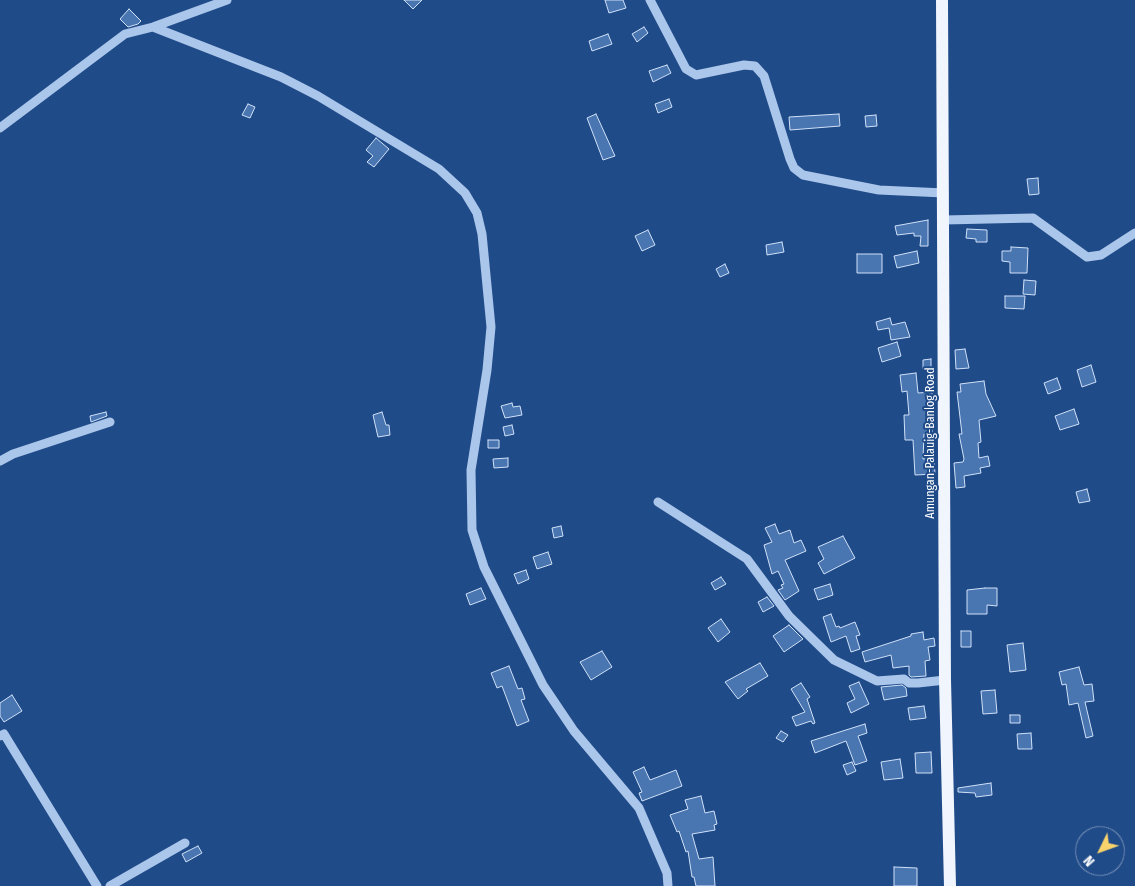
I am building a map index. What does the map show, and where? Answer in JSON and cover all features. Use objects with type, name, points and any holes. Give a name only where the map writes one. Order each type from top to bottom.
[{"type":"main road","name":"Amungan-Palauig-Banlog Road","points":[[942,0],[945,680],[950,886]]},
{"type":"street","points":[[0,128],[125,34],[153,27],[228,0]]},
{"type":"street","points":[[650,0],[686,69],[696,76],[744,65],[755,66],[764,76],[790,159],[794,168],[803,175],[880,190],[944,193]]},
{"type":"street","points":[[153,27],[281,77],[318,96],[439,169],[465,193],[477,212],[482,234],[491,327],[487,370],[471,470],[472,530],[484,567],[543,685],[574,731],[639,808],[667,872],[668,886]]},
{"type":"street","points":[[944,220],[1033,218],[1087,257],[1101,255],[1135,233]]},
{"type":"street","points":[[0,461],[13,454],[110,422]]},
{"type":"street","points":[[658,502],[747,559],[789,616],[834,660],[877,681],[904,679],[908,683],[918,683],[945,680]]},
{"type":"street","points":[[0,736],[4,734],[96,886]]},
{"type":"street","points":[[110,886],[185,843]]},
{"type":"building","points":[[404,0],[422,0],[413,9]]},
{"type":"building","points":[[605,0],[623,0],[626,8],[609,13]]},
{"type":"building","points":[[129,9],[141,21],[128,27],[120,19]]},
{"type":"building","points":[[644,27],[648,33],[637,42],[632,34]]},
{"type":"building","points":[[608,34],[612,44],[592,51],[589,41]]},
{"type":"building","points":[[667,65],[671,73],[653,82],[649,71]]},
{"type":"building","points":[[669,99],[672,107],[658,113],[655,104]]},
{"type":"building","points":[[248,104],[255,107],[250,118],[242,115]]},
{"type":"building","points":[[596,114],[615,156],[603,160],[587,118]]},
{"type":"building","points":[[839,114],[840,126],[790,130],[789,117]]},
{"type":"building","points":[[876,115],[877,126],[866,127],[865,116]]},
{"type":"building","points":[[376,138],[389,149],[374,167],[367,162],[373,156],[366,150]]},
{"type":"building","points":[[1038,178],[1039,194],[1029,195],[1027,179]]},
{"type":"building","points":[[928,220],[928,246],[920,246],[921,236],[914,236],[914,233],[897,235],[895,226]]},
{"type":"building","points":[[967,229],[987,230],[987,242],[976,242],[976,239],[966,238]]},
{"type":"building","points":[[648,230],[655,245],[642,251],[635,236]]},
{"type":"building","points":[[782,242],[784,252],[767,255],[766,245]]},
{"type":"building","points":[[1011,247],[1028,248],[1027,273],[1010,273],[1010,262],[1002,261],[1002,251],[1011,251]]},
{"type":"building","points":[[917,251],[919,263],[897,268],[894,256]]},
{"type":"building","points":[[857,254],[882,254],[882,273],[857,273]]},
{"type":"building","points":[[725,264],[729,273],[720,277],[716,269]]},
{"type":"building","points":[[1024,280],[1036,281],[1035,295],[1023,294]]},
{"type":"building","points":[[1005,296],[1025,296],[1024,309],[1005,308]]},
{"type":"building","points":[[890,318],[892,325],[905,322],[910,337],[891,340],[889,328],[878,330],[876,322]]},
{"type":"building","points":[[897,342],[901,356],[882,362],[878,348]]},
{"type":"building","points":[[965,349],[969,368],[956,369],[955,350]]},
{"type":"building","points":[[931,359],[931,369],[923,369],[923,360]]},
{"type":"building","points":[[1091,365],[1096,382],[1082,387],[1077,370]]},
{"type":"building","points":[[916,373],[918,393],[932,392],[932,434],[924,434],[923,459],[934,458],[935,474],[915,475],[913,440],[905,440],[904,415],[909,415],[907,391],[902,392],[900,375]]},
{"type":"building","points":[[1057,378],[1061,389],[1048,394],[1044,383]]},
{"type":"building","points":[[984,381],[986,394],[996,416],[979,420],[981,442],[978,443],[979,458],[988,456],[990,466],[980,468],[981,473],[964,476],[965,487],[956,488],[954,463],[963,462],[964,459],[959,434],[962,434],[957,392],[961,392],[960,384]]},
{"type":"building","points":[[512,403],[513,407],[520,406],[522,415],[505,418],[501,406]]},
{"type":"building","points":[[1074,409],[1079,424],[1060,430],[1055,416]]},
{"type":"building","points":[[106,412],[107,416],[91,422],[90,416]]},
{"type":"building","points":[[382,412],[386,425],[389,425],[390,435],[378,437],[373,415]]},
{"type":"building","points":[[512,425],[514,434],[505,436],[503,427]]},
{"type":"building","points":[[488,440],[499,440],[499,448],[488,448]]},
{"type":"building","points":[[508,458],[508,467],[494,468],[493,459]]},
{"type":"building","points":[[1087,489],[1090,501],[1079,503],[1076,492]]},
{"type":"building","points":[[775,524],[779,534],[790,530],[794,543],[801,540],[806,551],[785,560],[799,591],[785,600],[778,590],[783,588],[781,585],[784,584],[778,571],[772,574],[764,545],[772,542],[765,528]]},
{"type":"building","points":[[561,526],[563,536],[554,538],[552,528]]},
{"type":"building","points":[[843,536],[855,558],[824,574],[818,563],[824,559],[818,547]]},
{"type":"building","points":[[548,552],[552,564],[537,569],[533,557]]},
{"type":"building","points":[[526,570],[529,579],[518,584],[514,574]]},
{"type":"building","points":[[721,577],[726,584],[715,590],[711,583]]},
{"type":"building","points":[[830,584],[833,595],[818,600],[814,589]]},
{"type":"building","points":[[481,588],[486,599],[470,605],[466,594]]},
{"type":"building","points":[[997,588],[997,606],[987,605],[987,614],[967,614],[967,590]]},
{"type":"building","points":[[767,597],[774,606],[763,612],[758,602]]},
{"type":"building","points":[[831,614],[836,627],[839,626],[840,628],[855,622],[860,635],[856,636],[860,649],[851,652],[846,636],[831,642],[823,617]]},
{"type":"building","points":[[721,619],[730,632],[718,642],[708,628]]},
{"type":"building","points":[[789,625],[803,639],[784,652],[773,636]]},
{"type":"building","points":[[961,631],[971,631],[971,647],[961,647]]},
{"type":"building","points":[[923,632],[924,640],[934,638],[935,646],[928,647],[930,660],[925,661],[926,676],[911,677],[909,675],[909,666],[893,668],[891,655],[865,662],[862,652],[911,636],[911,634]]},
{"type":"building","points":[[1023,643],[1026,670],[1010,672],[1007,645]]},
{"type":"building","points":[[602,651],[612,667],[591,680],[580,662]]},
{"type":"building","points":[[760,663],[768,676],[746,689],[748,691],[738,699],[725,682]]},
{"type":"building","points":[[509,666],[518,689],[522,688],[525,699],[521,700],[529,721],[517,726],[502,686],[497,688],[491,673]]},
{"type":"building","points":[[1079,667],[1084,685],[1092,684],[1094,701],[1085,702],[1093,736],[1086,738],[1078,703],[1069,705],[1066,684],[1062,685],[1059,672]]},
{"type":"building","points":[[859,682],[869,704],[851,713],[847,703],[855,699],[849,686]]},
{"type":"building","points":[[801,683],[810,697],[807,699],[815,723],[813,724],[811,721],[796,726],[792,717],[805,712],[791,689]]},
{"type":"building","points":[[902,685],[906,688],[907,696],[884,700],[881,687]]},
{"type":"building","points":[[995,690],[997,713],[983,714],[981,691]]},
{"type":"building","points":[[12,695],[22,711],[4,722],[0,716],[0,703]]},
{"type":"building","points":[[924,706],[926,718],[910,720],[908,708]]},
{"type":"building","points":[[1010,715],[1020,715],[1020,723],[1010,723]]},
{"type":"building","points":[[865,724],[867,733],[858,736],[867,761],[855,765],[846,741],[815,753],[811,741]]},
{"type":"building","points":[[781,731],[788,735],[783,742],[776,738]]},
{"type":"building","points":[[1031,733],[1032,749],[1018,749],[1017,734]]},
{"type":"building","points":[[931,752],[932,773],[916,773],[915,753]]},
{"type":"building","points":[[900,759],[903,778],[884,780],[881,762]]},
{"type":"building","points":[[852,762],[856,771],[847,775],[843,765]]},
{"type":"building","points":[[644,767],[650,780],[676,770],[682,786],[642,801],[639,793],[642,792],[633,772]]},
{"type":"building","points":[[991,783],[992,795],[976,797],[975,793],[958,792],[958,788]]},
{"type":"building","points":[[701,796],[705,813],[714,811],[717,824],[714,825],[715,830],[692,834],[699,859],[713,857],[715,886],[696,886],[694,877],[692,877],[688,851],[686,852],[679,831],[677,832],[670,815],[688,809],[685,800]]},
{"type":"building","points":[[198,846],[202,853],[186,862],[182,854]]},
{"type":"building","points":[[894,867],[917,868],[917,886],[894,886]]}]
